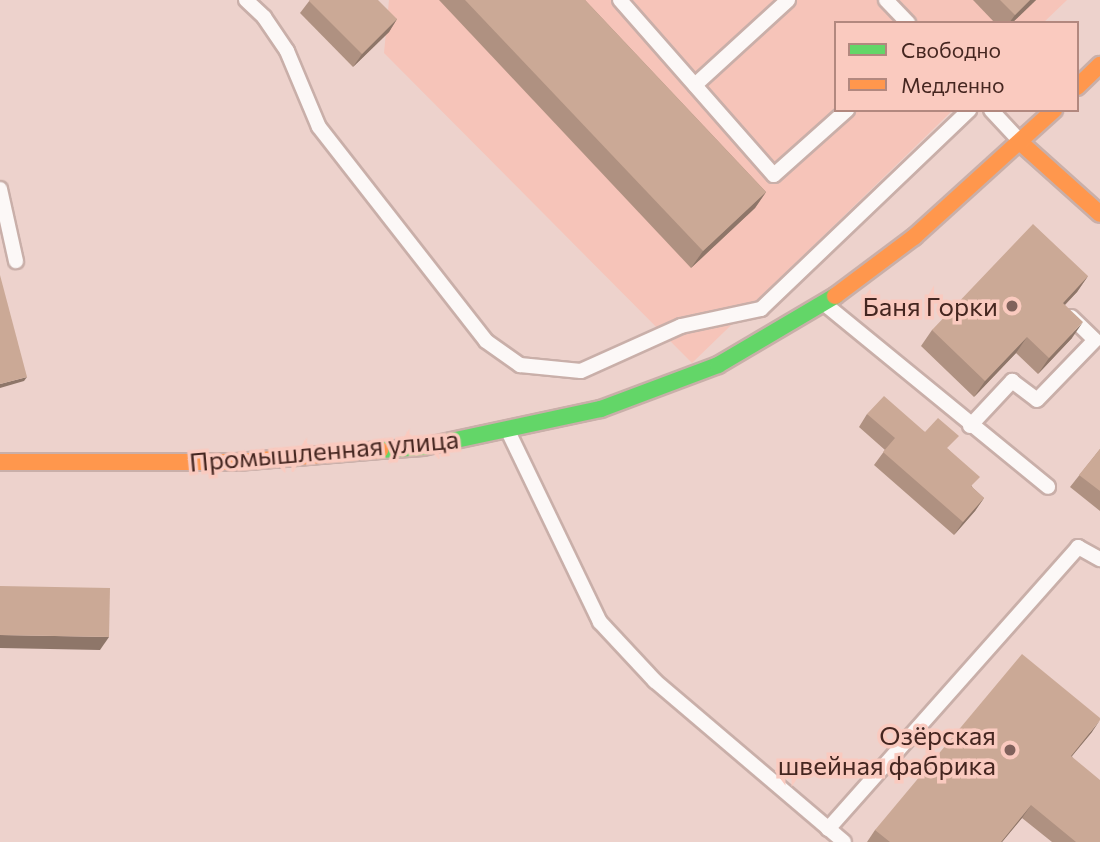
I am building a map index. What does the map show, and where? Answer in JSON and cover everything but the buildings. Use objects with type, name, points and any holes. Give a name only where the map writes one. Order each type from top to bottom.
[{"type":"main road","points":[[1079,85],[1100,65]]},
{"type":"main road","name":"Промышленная улица","points":[[0,462],[237,462],[422,447],[601,409],[718,365],[825,304],[914,237],[1052,112]]},
{"type":"main road","points":[[1021,142],[1100,214]]},
{"type":"lane","points":[[246,0],[264,17],[287,51],[319,127],[486,341],[520,365],[581,371],[681,326],[761,309],[967,112]]},
{"type":"lane","points":[[620,0],[775,175],[845,112]]},
{"type":"lane","points":[[695,85],[788,0]]},
{"type":"lane","points":[[887,0],[906,21]]},
{"type":"lane","points":[[993,112],[1021,142]]},
{"type":"lane","points":[[0,189],[16,261]]},
{"type":"lane","points":[[825,304],[970,426],[1048,487]]},
{"type":"lane","points":[[970,426],[1013,381],[1037,400],[1085,350],[1094,340],[1071,317]]},
{"type":"lane","points":[[507,431],[600,622],[655,681],[844,842]]},
{"type":"lane","points":[[828,829],[1078,547],[1100,559]]},
{"type":"shaded area","points":[[389,0],[1067,0],[1045,21],[834,21],[834,112],[951,112],[692,363],[384,53]]},
{"type":"traffic: fast","points":[[381,450],[423,447],[601,409],[718,365],[835,296]]},
{"type":"traffic: slow","points":[[1079,85],[1100,65]]},
{"type":"traffic: slow","points":[[835,296],[914,237],[1052,112]]},
{"type":"traffic: slow","points":[[1021,143],[1100,214]]},
{"type":"traffic: slow","points":[[0,462],[237,462],[381,450]]},
{"type":"place","name":"Баня Горки","points":[[1012,306]]},
{"type":"place","name":"Озёрская швейная фабрика","points":[[1010,750]]}]
